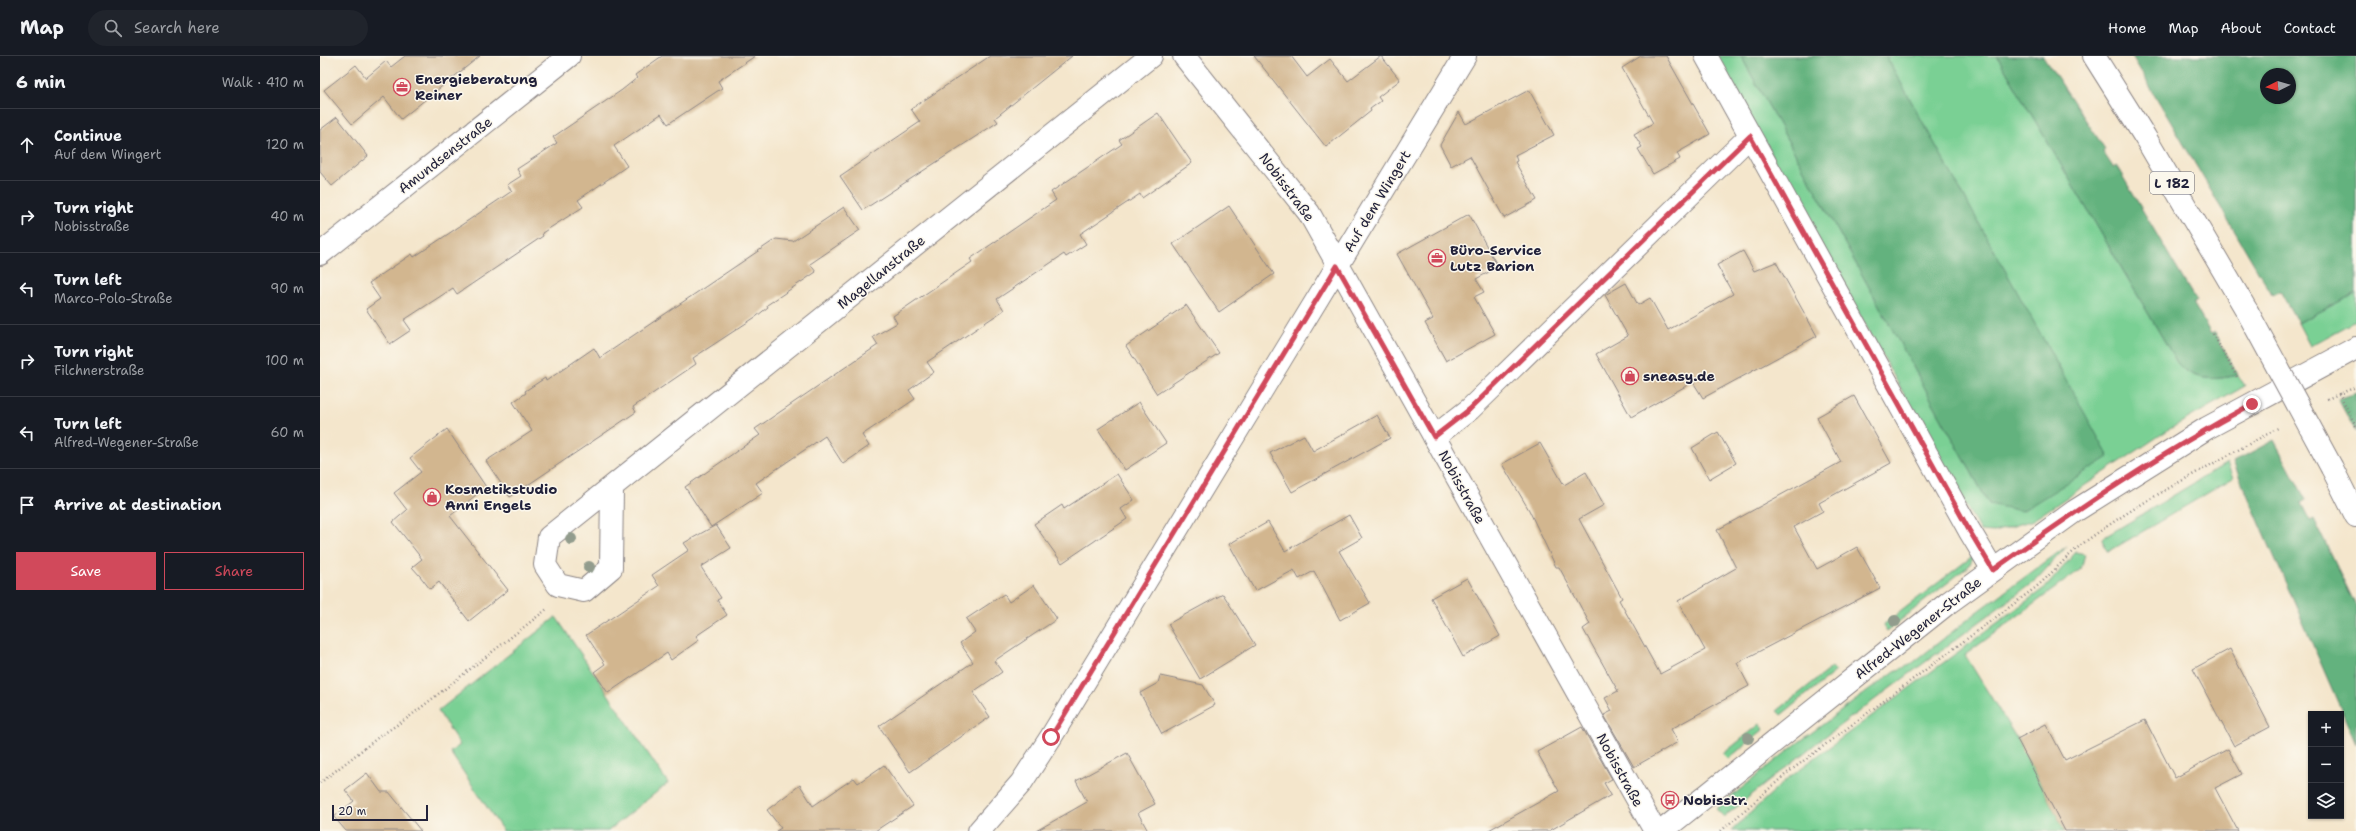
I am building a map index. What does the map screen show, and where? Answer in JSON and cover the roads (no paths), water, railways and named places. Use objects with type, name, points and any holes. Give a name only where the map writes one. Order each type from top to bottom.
[{"type":"street","name":"Amundsenstraße","points":[[320,254],[569,56]]},
{"type":"street","name":"Magellanstraße","points":[[612,488],[611,568],[584,591],[558,585],[545,565],[549,537],[1151,56]]},
{"type":"street","name":"Nobisstraße","points":[[1184,56],[1309,213],[1337,266],[1655,831]]},
{"type":"street","name":"Auf dem Wingert","points":[[979,831],[1021,783],[1051,737],[1465,56]]},
{"type":"street","points":[[1706,56],[1969,530],[1993,570]]},
{"type":"street","name":"L 182","points":[[2094,56],[2144,137],[2247,311],[2332,468],[2356,516]]},
{"type":"street","points":[[1434,437],[1470,409],[1750,136]]},
{"type":"street","name":"Alfred-Wegener-Straße","points":[[1662,831],[1993,570],[2075,511],[2207,428],[2356,348]]},
{"type":"place","name":"Energieberatung Reiner","points":[[402,87]]},
{"type":"place","name":"Büro-Service Lutz Barion","points":[[1437,258]]},
{"type":"place","name":"sneasy.de","points":[[1630,376]]},
{"type":"place","name":"Kosmetikstudio Anni Engels","points":[[432,497]]},
{"type":"place","name":"Nobisstr.","points":[[1670,800]]}]
